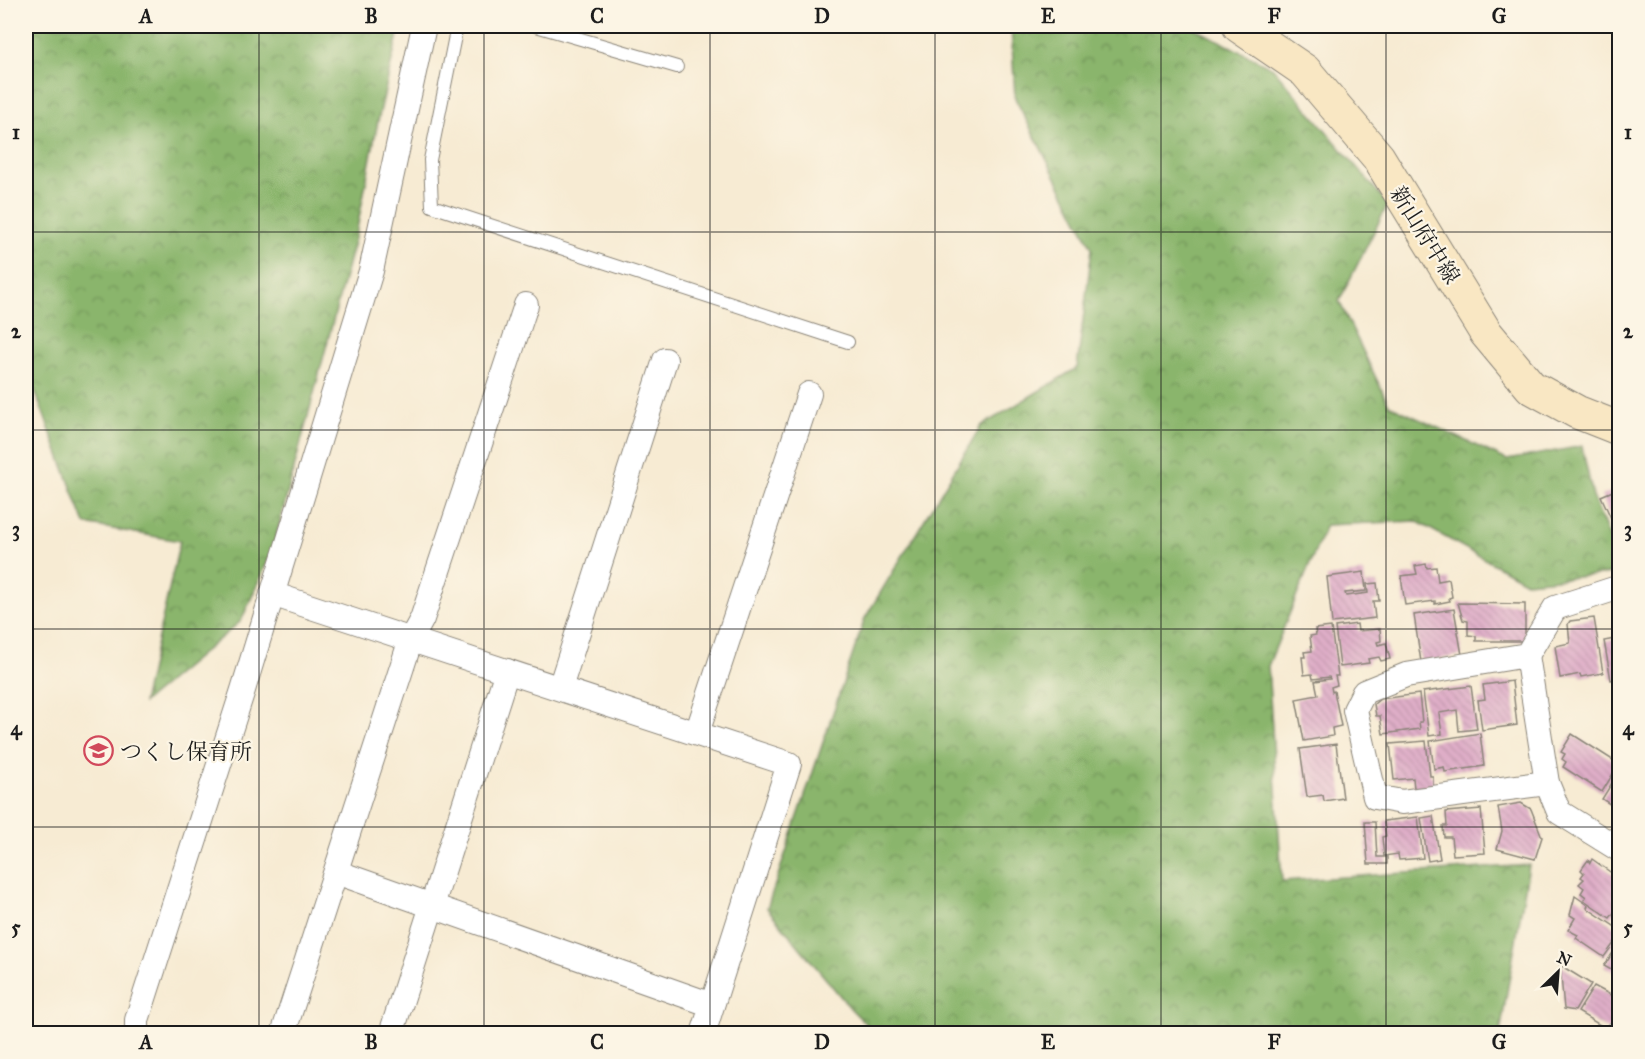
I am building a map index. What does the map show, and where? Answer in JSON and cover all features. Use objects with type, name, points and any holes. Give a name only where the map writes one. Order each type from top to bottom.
[{"type":"main road","name":"新山府中線","points":[[1239,26],[1305,71],[1377,157],[1486,333],[1531,387],[1577,412],[1620,429]]},
{"type":"street","points":[[136,1034],[137,1020],[272,594],[371,271],[424,26]]},
{"type":"street","points":[[283,1034],[411,639],[422,620],[526,304]]},
{"type":"street","points":[[560,688],[665,360]]},
{"type":"street","points":[[697,733],[808,394]]},
{"type":"street","points":[[1620,587],[1555,608],[1527,655],[1547,783],[1559,812],[1620,850]]},
{"type":"street","points":[[272,594],[789,764],[703,1034]]},
{"type":"street","points":[[1527,655],[1406,675],[1364,692],[1355,710],[1375,797],[1402,801],[1547,783]]},
{"type":"street","points":[[391,1034],[507,671]]},
{"type":"street","points":[[336,872],[712,1005]]},
{"type":"street","points":[[1617,1034],[1620,1029]]},
{"type":"lane","points":[[457,26],[430,160],[432,206],[848,342]]},
{"type":"lane","points":[[536,26],[677,67]]},
{"type":"green space","points":[[26,26],[400,26],[378,121],[356,234],[272,552],[241,621],[143,703],[180,541],[85,524],[26,367]]},
{"type":"green space","points":[[1011,26],[1190,26],[1273,68],[1388,204],[1339,301],[1389,405],[1507,460],[1582,446],[1593,497],[1619,560],[1619,573],[1526,582],[1416,521],[1326,525],[1268,666],[1282,881],[1529,865],[1500,1033],[875,1033],[851,1009],[767,908],[865,618],[981,426],[1077,368],[1092,248],[1015,98]]},
{"type":"building","points":[[1620,488],[1620,538],[1601,496]]},
{"type":"building","points":[[1426,564],[1427,568],[1436,567],[1438,581],[1449,579],[1452,597],[1449,598],[1450,601],[1405,605],[1401,576],[1417,574],[1415,566]]},
{"type":"building","points":[[1364,572],[1366,591],[1345,593],[1346,596],[1368,593],[1367,584],[1377,583],[1379,601],[1373,601],[1375,618],[1332,623],[1327,577]]},
{"type":"building","points":[[1458,603],[1525,604],[1525,641],[1476,641],[1476,636],[1468,635],[1468,621],[1463,620]]},
{"type":"building","points":[[1454,609],[1462,655],[1421,662],[1414,615]]},
{"type":"building","points":[[1594,618],[1603,673],[1560,678],[1555,646],[1570,643],[1568,624],[1570,621]]},
{"type":"building","points":[[1357,624],[1358,631],[1380,629],[1381,641],[1377,642],[1378,645],[1386,643],[1390,659],[1381,661],[1379,657],[1368,659],[1369,663],[1340,667],[1335,627]]},
{"type":"building","points":[[1331,627],[1338,676],[1335,676],[1337,685],[1331,687],[1332,692],[1334,691],[1341,726],[1332,728],[1333,736],[1304,741],[1296,699],[1318,695],[1315,681],[1330,679],[1329,677],[1313,679],[1312,674],[1304,675],[1302,657],[1305,657],[1304,652],[1312,651],[1310,636],[1316,635],[1315,629]]},
{"type":"building","points":[[1620,638],[1620,679],[1611,680],[1604,641]]},
{"type":"building","points":[[1512,681],[1517,725],[1482,730],[1478,700],[1485,699],[1483,685]]},
{"type":"building","points":[[1471,686],[1477,729],[1459,731],[1457,710],[1439,713],[1442,734],[1429,736],[1423,692]]},
{"type":"building","points":[[1419,694],[1422,722],[1419,722],[1420,729],[1383,734],[1380,716],[1376,716],[1374,704],[1380,699]]},
{"type":"building","points":[[1480,733],[1484,766],[1445,772],[1444,767],[1434,769],[1430,741]]},
{"type":"building","points":[[1572,734],[1619,764],[1602,792],[1563,767],[1566,762],[1562,759],[1565,754],[1561,752]]},
{"type":"building","points":[[1426,741],[1433,786],[1414,788],[1413,778],[1394,780],[1390,744]]},
{"type":"building","points":[[1336,744],[1343,798],[1324,801],[1323,795],[1307,797],[1300,749]]},
{"type":"building","points":[[1620,770],[1620,815],[1614,811],[1616,808],[1602,799]]},
{"type":"building","points":[[1521,803],[1531,809],[1542,837],[1535,859],[1497,849],[1502,831],[1498,807]]},
{"type":"building","points":[[1481,809],[1485,853],[1453,855],[1451,837],[1444,837],[1443,826],[1447,826],[1446,812]]},
{"type":"building","points":[[1433,816],[1440,859],[1428,861],[1421,818]]},
{"type":"building","points":[[1418,817],[1423,858],[1399,860],[1398,854],[1384,856],[1382,837],[1386,836],[1384,821]]},
{"type":"building","points":[[1365,822],[1375,822],[1377,857],[1387,857],[1387,864],[1368,864]]},
{"type":"building","points":[[1592,859],[1613,874],[1617,867],[1620,869],[1620,896],[1615,902],[1620,905],[1610,918],[1584,900],[1586,897],[1581,893],[1584,888],[1579,884],[1584,879],[1581,877],[1584,873],[1581,870],[1588,860],[1590,863]]},
{"type":"building","points":[[1575,896],[1588,905],[1587,908],[1620,930],[1620,935],[1604,957],[1576,938],[1578,935],[1568,930],[1575,918],[1570,915]]},
{"type":"building","points":[[1620,942],[1620,975],[1604,966]]},
{"type":"building","points":[[1560,965],[1591,984],[1575,1011],[1564,1009]]},
{"type":"building","points":[[1594,986],[1620,1000],[1620,1014],[1610,1031],[1578,1012]]},
{"type":"place","name":"つくし保育所","points":[[99,751]]}]
